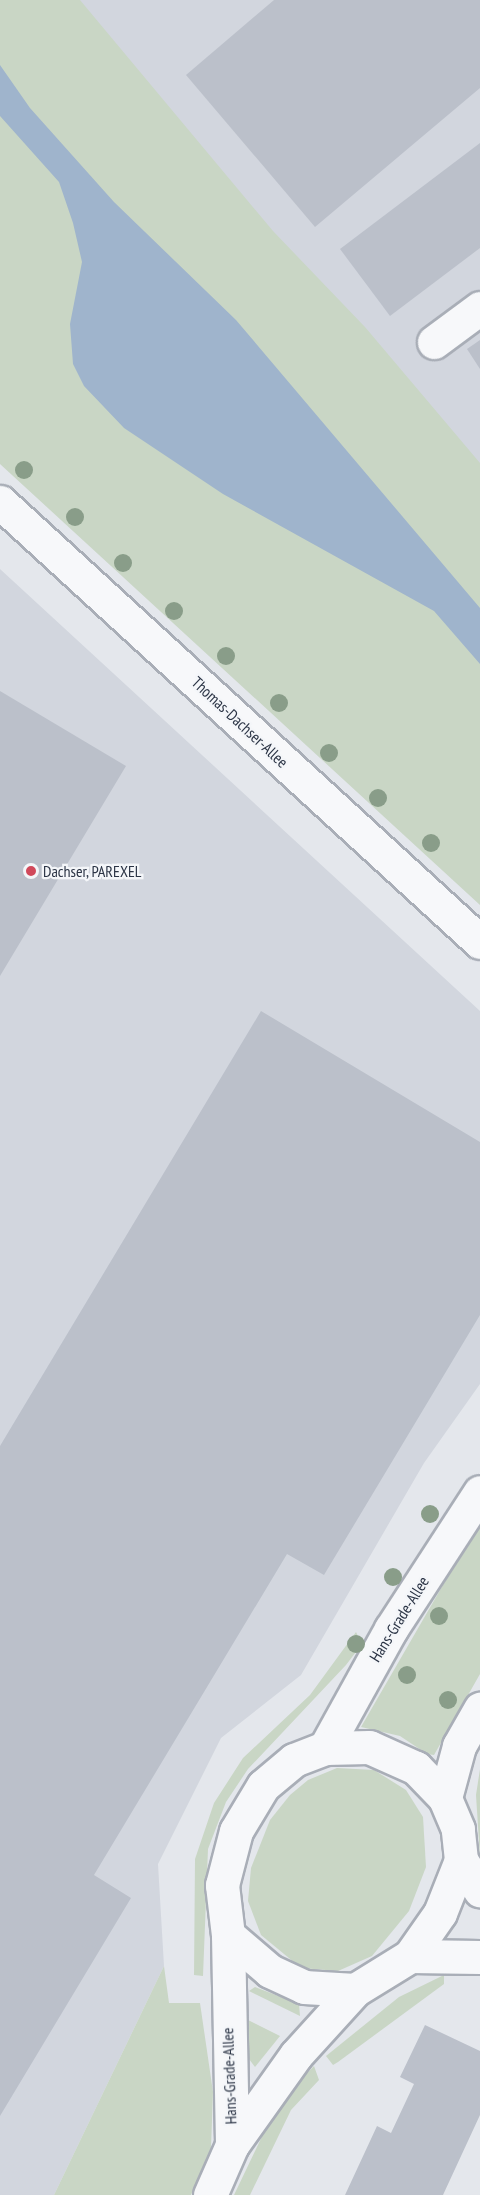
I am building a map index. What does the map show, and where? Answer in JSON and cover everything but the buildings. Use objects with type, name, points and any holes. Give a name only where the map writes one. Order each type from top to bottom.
[{"type":"street","points":[[434,342],[480,308]]},
{"type":"street","name":"Thomas-Dachser-Allee","points":[[0,502],[480,942]]},
{"type":"street","name":"Hans-Grade-Allee","points":[[325,1748],[391,1629],[480,1492]]},
{"type":"street","points":[[445,1797],[459,1746],[480,1709]]},
{"type":"street","name":"Hans-Grade-Allee","points":[[210,2195],[232,2145],[296,2055],[354,1990],[410,1956],[440,1913],[460,1860],[458,1829],[445,1797],[416,1768],[369,1747],[325,1748],[294,1760],[263,1786],[236,1832],[222,1885],[228,1935],[232,2145]]},
{"type":"street","points":[[460,1860],[480,1890]]},
{"type":"street","points":[[228,1935],[270,1971],[304,1987],[354,1990]]},
{"type":"street","points":[[410,1956],[480,1957]]},
{"type":"shaded area","points":[[43,0],[480,0],[480,512]]},
{"type":"shaded area","points":[[0,569],[480,1011],[480,1384],[424,1463],[301,1675],[221,1738],[158,1864],[164,1966],[54,2195],[0,2195]]},
{"type":"green space","points":[[0,0],[80,0],[273,231],[365,327],[480,463],[480,905],[0,464]]},
{"type":"green space","points":[[480,1521],[480,1674],[434,1755],[427,1754],[400,1736],[361,1727]]},
{"type":"green space","points":[[356,1632],[362,1644],[346,1665],[248,1769],[226,1802],[208,1849],[203,1976],[194,1975],[195,1859],[214,1803],[243,1758],[310,1695]]},
{"type":"green space","points":[[337,1768],[374,1770],[406,1790],[423,1817],[426,1867],[409,1911],[372,1956],[338,1971],[301,1968],[261,1935],[248,1901],[251,1868],[270,1820],[290,1795],[308,1780]]},
{"type":"green space","points":[[480,1769],[480,1857],[476,1795]]},
{"type":"green space","points":[[164,1966],[169,2003],[200,2003],[213,2092],[211,2148],[191,2195],[54,2195]]},
{"type":"green space","points":[[444,1975],[444,1984],[338,2062],[333,2065],[326,2056],[399,1997]]},
{"type":"green space","points":[[255,1987],[299,2004],[300,2016],[249,1991]]},
{"type":"green space","points":[[248,2020],[280,2036],[255,2067],[249,2059]]},
{"type":"green space","points":[[314,2066],[319,2080],[291,2110],[250,2195],[234,2195],[278,2103]]},
{"type":"water","points":[[0,65],[30,108],[114,202],[236,320],[480,608],[480,664],[434,611],[223,494],[124,428],[84,386],[73,364],[70,324],[82,262],[73,223],[59,182],[0,116]]},
{"type":"place","name":"Dachser, PAREXEL","points":[[31,871]]}]
